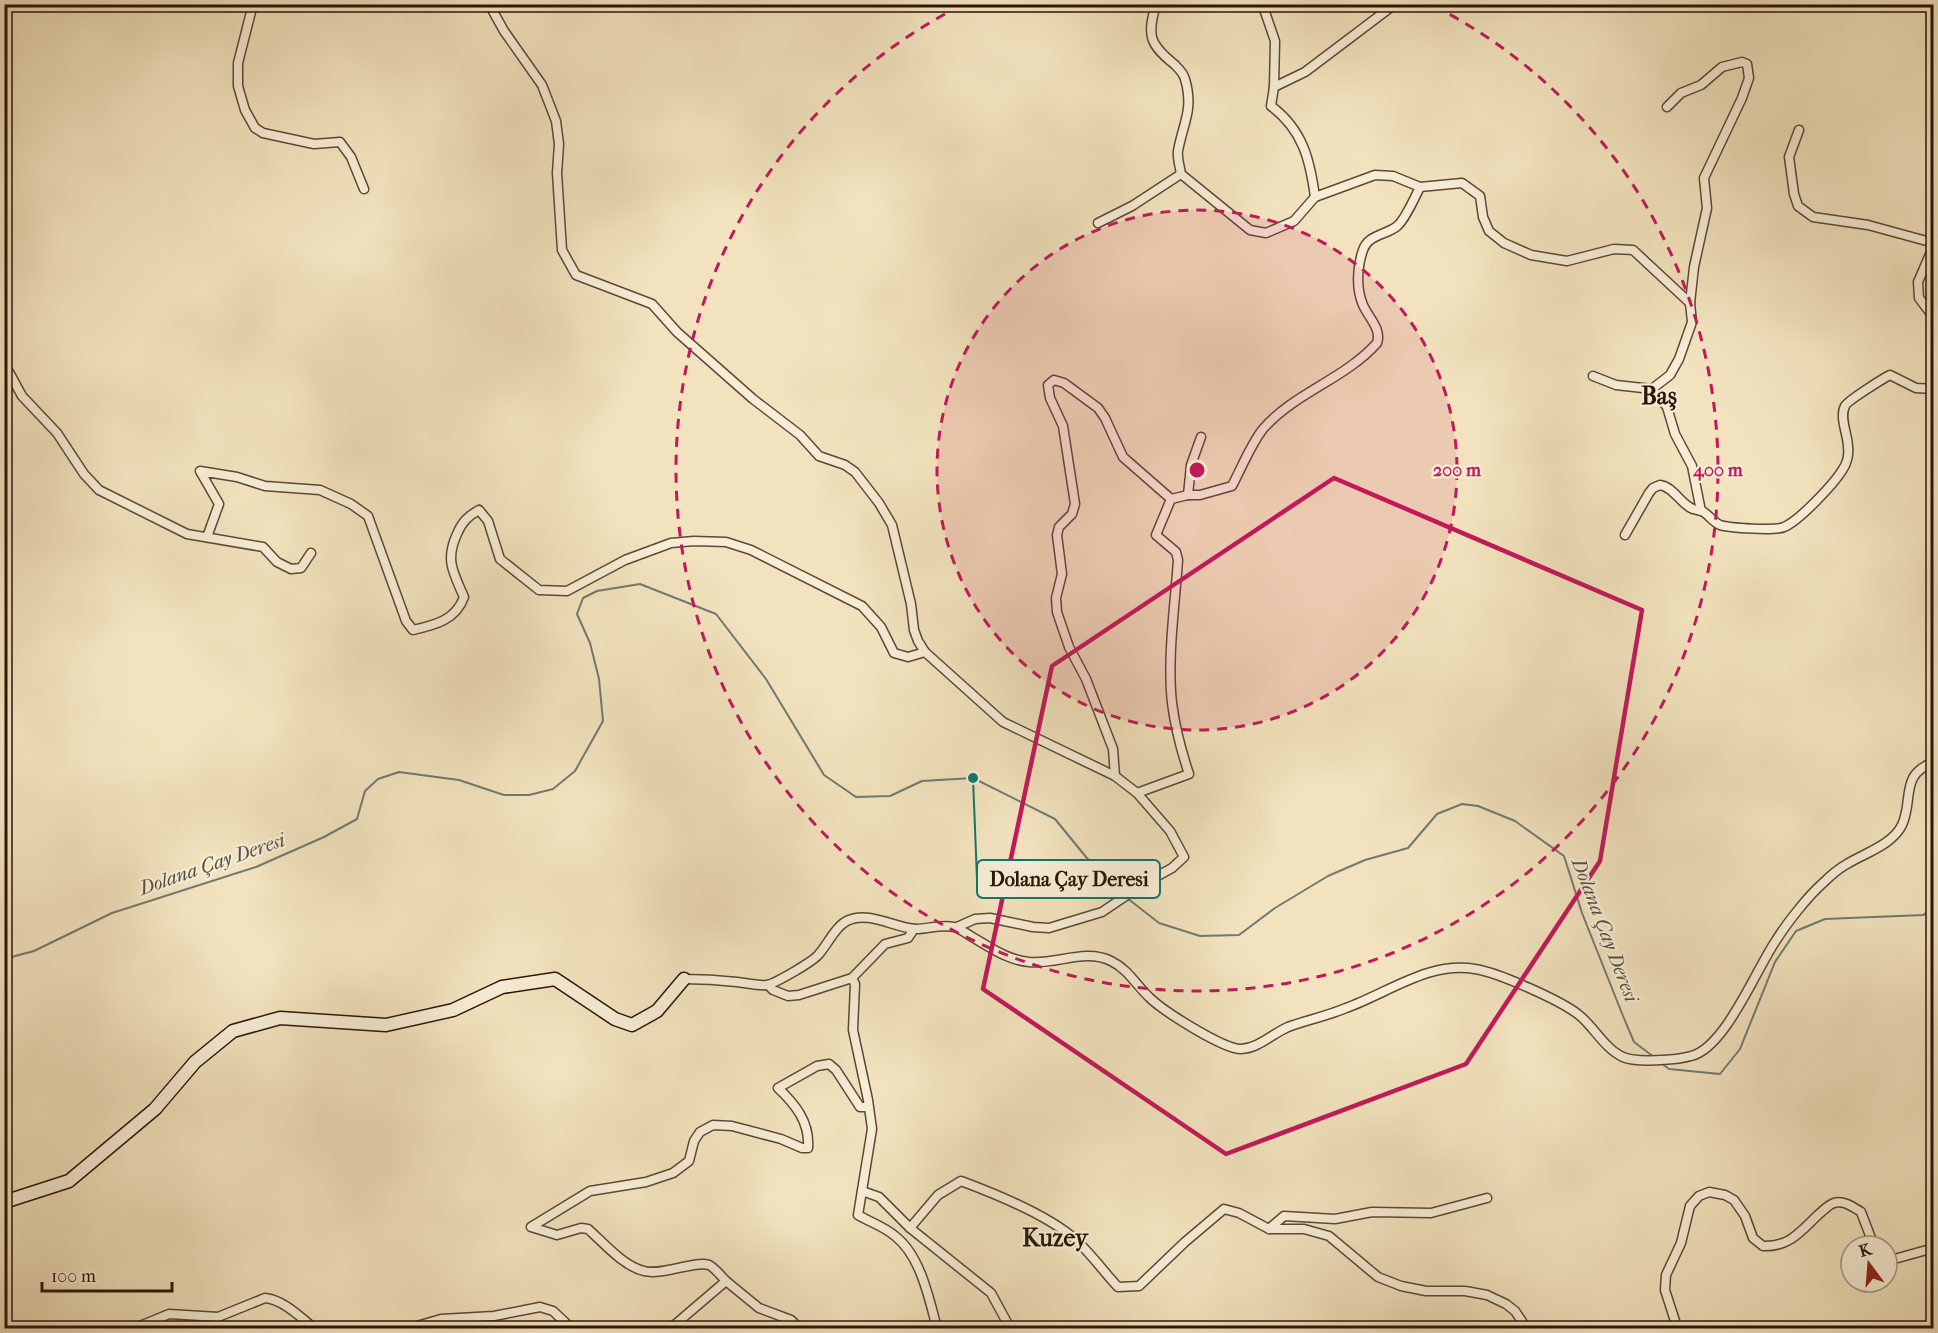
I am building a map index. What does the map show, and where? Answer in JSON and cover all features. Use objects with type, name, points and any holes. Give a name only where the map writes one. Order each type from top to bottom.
[{"type":"street","points":[[253,4],[238,63],[238,86],[245,110],[255,128],[263,133],[314,144],[340,142],[351,157],[364,189]]},
{"type":"street","points":[[4,1202],[69,1181],[155,1109],[195,1062],[233,1031],[280,1018],[386,1025],[453,1010],[502,987],[555,979],[615,1019],[632,1026],[657,1011],[684,979],[713,979],[768,985],[816,959],[843,924],[852,918],[866,918],[914,929],[957,927],[975,919],[990,918],[1049,928],[1102,912],[1172,868],[1184,857],[1170,831],[1137,793],[1115,776],[1003,722],[925,652],[914,630],[911,604],[892,525],[879,503],[855,472],[845,465],[819,456],[800,435],[753,399],[677,332],[652,304],[576,275],[562,250],[557,173],[559,144],[556,121],[542,85],[504,31],[489,4]]},
{"type":"street","points":[[1156,4],[1151,22],[1152,39],[1159,52],[1181,71],[1188,93],[1188,117],[1178,153],[1181,174],[1250,230],[1266,233],[1294,221],[1315,197],[1375,175],[1393,176],[1420,188],[1462,183],[1480,196],[1483,217],[1489,231],[1504,243],[1531,255],[1567,261],[1614,249],[1634,250],[1690,303]]},
{"type":"street","points":[[1264,4],[1275,41],[1274,87],[1271,106],[1282,114],[1297,134],[1311,165],[1315,197]]},
{"type":"street","points":[[1274,87],[1305,72],[1395,4]]},
{"type":"street","points":[[1652,389],[1670,375],[1679,360],[1692,322],[1690,303],[1694,267],[1707,208],[1704,178],[1742,98],[1749,78],[1747,64],[1742,62],[1722,67],[1701,85],[1681,93],[1667,107]]},
{"type":"street","points":[[1799,130],[1789,157],[1798,206],[1813,217],[1868,225],[1934,244],[1918,282],[1918,298],[1934,318]]},
{"type":"street","points":[[1098,223],[1132,206],[1181,174]]},
{"type":"street","points":[[1171,499],[1200,495],[1232,486],[1262,430],[1289,405],[1329,382],[1377,343],[1377,328],[1363,305],[1359,290],[1358,273],[1363,248],[1370,239],[1398,226],[1420,188]]},
{"type":"street","points":[[4,363],[22,396],[57,433],[84,474],[99,490],[187,534],[263,546],[277,562],[291,569],[301,568],[311,554]]},
{"type":"street","points":[[1625,535],[1649,493],[1657,486],[1664,485],[1693,509],[1701,510],[1719,524],[1733,528],[1783,528],[1805,513],[1844,469],[1848,459],[1848,447],[1843,414],[1844,407],[1849,401],[1890,375],[1916,388],[1934,388]]},
{"type":"street","points":[[1593,376],[1616,385],[1652,389],[1667,406],[1675,435],[1692,466],[1701,510]]},
{"type":"street","points":[[1115,776],[1113,749],[1086,679],[1069,647],[1057,612],[1056,598],[1062,574],[1057,535],[1059,527],[1072,514],[1075,504],[1063,426],[1050,398],[1048,385],[1054,380],[1064,383],[1098,408],[1105,417],[1123,457],[1171,499]]},
{"type":"street","points":[[1188,495],[1191,465],[1201,437]]},
{"type":"street","points":[[207,537],[219,504],[200,471],[237,477],[265,486],[320,490],[351,504],[368,516],[406,621],[413,630],[429,627],[448,619],[460,608],[464,597],[451,569],[451,546],[468,515],[479,510],[488,521],[500,559],[539,590],[567,591],[625,560],[671,543],[726,542],[751,550],[862,606],[880,627],[894,653],[908,657],[925,652]]},
{"type":"street","points":[[1137,793],[1189,774],[1177,734],[1172,700],[1172,643],[1178,560],[1176,552],[1156,535],[1171,499]]},
{"type":"street","points":[[957,927],[1003,956],[1026,962],[1048,963],[1088,956],[1112,961],[1126,971],[1163,1009],[1220,1043],[1237,1049],[1257,1046],[1266,1038],[1288,1028],[1347,1008],[1422,975],[1440,969],[1461,967],[1497,975],[1566,1006],[1581,1016],[1609,1046],[1624,1058],[1649,1060],[1693,1056],[1708,1048],[1739,1005],[1776,940],[1820,885],[1844,866],[1895,834],[1903,823],[1911,781],[1915,772],[1934,762]]},
{"type":"street","points":[[768,985],[773,990],[788,996],[799,995],[852,978],[885,944],[908,938],[914,929]]},
{"type":"street","points":[[852,978],[855,984],[853,1030],[872,1129],[858,1215],[896,1236],[909,1253],[923,1277],[937,1329]]},
{"type":"street","points":[[799,1329],[791,1320],[759,1308],[710,1265],[701,1264],[669,1271],[647,1272],[626,1262],[588,1229],[581,1228],[557,1235],[531,1227],[590,1191],[646,1182],[674,1173],[689,1161],[694,1142],[700,1132],[712,1125],[732,1126],[808,1148],[809,1141],[802,1115],[795,1104],[778,1088],[816,1066],[829,1065],[836,1070],[860,1107],[868,1107]]},
{"type":"street","points":[[910,1227],[938,1194],[961,1181],[997,1195],[1048,1221],[1077,1240],[1118,1287],[1139,1286],[1224,1209],[1239,1213],[1269,1229],[1304,1229],[1329,1236],[1378,1277],[1401,1286],[1426,1292],[1465,1291],[1487,1295],[1515,1311],[1523,1323],[1523,1329]]},
{"type":"street","points":[[862,1191],[879,1197],[910,1227],[991,1293],[1010,1329]]},
{"type":"street","points":[[1674,1329],[1676,1324],[1665,1290],[1666,1275],[1681,1243],[1690,1206],[1699,1196],[1708,1192],[1725,1195],[1734,1200],[1745,1216],[1753,1238],[1763,1246],[1777,1247],[1787,1242],[1827,1207],[1835,1203],[1843,1203],[1861,1212],[1869,1234]]},
{"type":"street","points":[[1269,1229],[1284,1216],[1335,1219],[1372,1212],[1431,1214],[1487,1198]]},
{"type":"street","points":[[1899,1258],[1934,1248]]},
{"type":"street","points":[[671,1329],[726,1281]]},
{"type":"street","points":[[135,1329],[169,1314],[218,1317],[266,1298],[285,1305],[314,1329]]},
{"type":"street","points":[[410,1329],[441,1320],[494,1316],[540,1307],[553,1311],[571,1329]]},
{"type":"highlighted area","points":[[1334,478],[1642,610],[1600,861],[1466,1064],[1226,1154],[983,989],[1052,666]]},
{"type":"waterway","name":"Dolana Çay Deresi","points":[[4,959],[34,951],[112,913],[256,867],[324,837],[357,819],[365,791],[378,779],[399,772],[459,780],[504,795],[529,795],[553,789],[575,771],[603,721],[599,679],[590,643],[577,614],[583,598],[597,591],[640,584],[716,614],[766,679],[824,775],[856,797],[890,796],[922,781],[973,778],[1055,819],[1104,879],[1123,894]]},
{"type":"waterway","name":"Dolana Çay Deresi","points":[[1127,898],[1159,923],[1200,936],[1239,935],[1275,908],[1328,876],[1365,860],[1408,848],[1437,814],[1462,804],[1478,806],[1515,821],[1564,856],[1582,913],[1634,1042],[1654,1057]]},
{"type":"waterway","name":"Dolana Çay Deresi","points":[[1661,1063],[1669,1069],[1720,1074],[1740,1049],[1775,962],[1796,931],[1825,919],[1923,915],[1934,909]]},
{"type":"place","name":"Dolana Çay Deresi","points":[[973,778]]},
{"type":"district","name":"Baş","points":[[1659,396]]},
{"type":"district","name":"Kuzey","points":[[1055,1238]]}]
